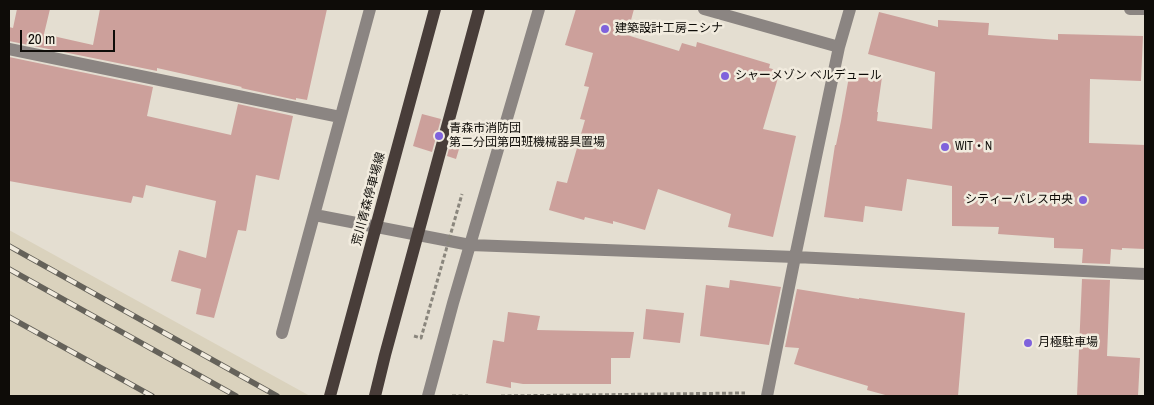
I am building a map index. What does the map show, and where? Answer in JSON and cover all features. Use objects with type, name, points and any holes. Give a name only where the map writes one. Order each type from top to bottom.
[{"type":"main road","name":"荒川青森停車場線","points":[[330,396],[435,9]]},
{"type":"main road","points":[[375,396],[479,9]]},
{"type":"street","points":[[282,333],[370,9]]},
{"type":"street","points":[[428,396],[539,9]]},
{"type":"street","points":[[704,9],[839,46]]},
{"type":"street","points":[[767,395],[839,46],[850,9]]},
{"type":"street","points":[[1130,9],[1145,10]]},
{"type":"street","points":[[9,49],[340,117]]},
{"type":"street","points":[[315,215],[470,245],[796,257],[1145,274]]},
{"type":"path","points":[[411,335],[421,338],[462,194]]},
{"type":"path","points":[[501,396],[767,395]]},
{"type":"shaded area","points":[[9,230],[310,396],[9,396]]},
{"type":"building","points":[[17,9],[50,9],[44,34],[93,45],[100,9],[327,9],[307,100],[296,98],[296,100],[157,68],[157,71],[9,41],[9,27],[13,28]]},
{"type":"building","points":[[576,9],[634,9],[627,35],[679,51],[682,43],[696,47],[697,42],[770,64],[769,68],[780,71],[763,129],[796,136],[773,237],[728,227],[731,214],[658,189],[645,230],[613,221],[613,224],[585,217],[584,220],[549,210],[557,181],[567,183],[585,120],[580,119],[589,87],[584,86],[593,53],[565,45]]},
{"type":"building","points":[[879,12],[938,27],[938,20],[989,23],[988,35],[1058,40],[1058,34],[1143,36],[1141,81],[1090,79],[1089,143],[1145,145],[1145,249],[1111,249],[1110,264],[1082,263],[1083,249],[1054,248],[1054,238],[998,234],[999,227],[952,226],[952,186],[907,179],[902,211],[865,206],[863,222],[824,217],[835,145],[850,71],[882,77],[877,121],[932,129],[935,72],[868,54]]},
{"type":"building","points":[[9,57],[153,87],[147,116],[231,135],[238,104],[293,116],[279,180],[256,175],[246,231],[238,230],[214,318],[196,314],[201,289],[171,281],[179,250],[206,258],[216,201],[146,185],[143,198],[133,196],[131,203],[9,181]]},
{"type":"building","points":[[422,114],[441,119],[432,152],[413,146]]},
{"type":"building","points":[[456,123],[466,126],[456,159],[447,156]]},
{"type":"building","points":[[1082,279],[1110,280],[1107,356],[1140,358],[1138,396],[1077,396]]},
{"type":"building","points":[[730,280],[781,287],[769,345],[700,336],[706,285],[729,288]]},
{"type":"building","points":[[797,289],[965,313],[958,396],[889,396],[867,390],[868,386],[794,364],[799,348],[785,347]]},
{"type":"building","points":[[646,309],[684,313],[680,343],[643,339]]},
{"type":"building","points":[[508,312],[540,316],[537,330],[634,332],[630,358],[611,358],[611,384],[523,384],[511,382],[511,388],[486,383],[493,340],[504,342]]},
{"type":"railway","points":[[9,246],[277,396]]},
{"type":"railway","points":[[9,269],[236,396]]},
{"type":"railway","points":[[9,317],[152,396]]},
{"type":"place","name":"建築設計工房ニシナ","points":[[605,29]]},
{"type":"place","name":"シャーメゾン ベルデュール","points":[[725,76]]},
{"type":"place","name":"青森市消防団 第二分団第四班機械器具置場","points":[[439,136]]},
{"type":"place","name":"WIT・N","points":[[945,147]]},
{"type":"place","name":"シティーパレス中央","points":[[1083,200]]},
{"type":"place","name":"月極駐車場","points":[[1028,343]]}]
